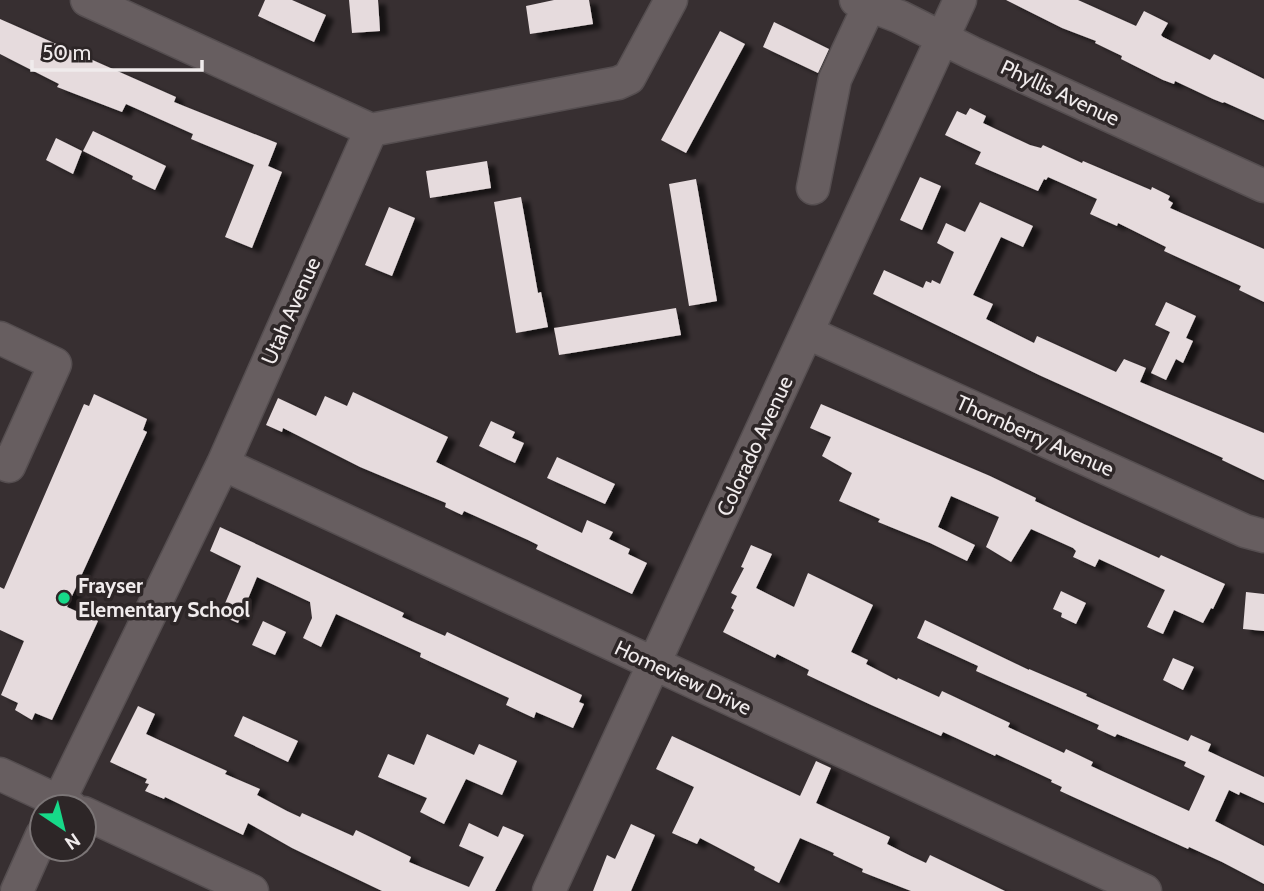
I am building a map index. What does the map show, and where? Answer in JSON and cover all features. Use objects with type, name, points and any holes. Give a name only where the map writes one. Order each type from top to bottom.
[{"type":"street","points":[[87,0],[371,130],[618,83],[629,78],[671,0]]},
{"type":"street","name":"Colorado Avenue","points":[[549,891],[960,0]]},
{"type":"street","points":[[813,188],[835,79],[863,3]]},
{"type":"street","name":"Phyllis Avenue","points":[[863,3],[900,17],[1264,186]]},
{"type":"street","name":"Utah Avenue","points":[[73,793],[371,130]]},
{"type":"street","name":"Thornberry Avenue","points":[[808,333],[1245,531],[1264,536]]},
{"type":"street","points":[[0,338],[55,364],[9,466],[0,462]]},
{"type":"street","name":"Homeview Drive","points":[[223,464],[1145,891]]},
{"type":"street","points":[[0,774],[39,793]]},
{"type":"street","points":[[98,821],[252,891]]},
{"type":"street","points":[[17,891],[30,863]]},
{"type":"building","points":[[265,0],[292,0],[326,15],[314,42],[258,16]]},
{"type":"building","points":[[349,0],[378,0],[380,31],[352,33]]},
{"type":"building","points":[[554,0],[589,0],[593,24],[530,34],[526,6]]},
{"type":"building","points":[[1006,0],[1078,0],[1136,26],[1144,11],[1168,23],[1161,35],[1163,37],[1210,60],[1214,54],[1264,79],[1264,120],[1175,81],[1174,84],[1163,80],[1121,59],[1122,56],[1095,43],[1096,41],[1062,28]]},
{"type":"building","points":[[0,19],[176,97],[174,102],[277,143],[268,166],[282,172],[252,248],[225,237],[254,165],[191,139],[193,134],[126,104],[122,112],[57,87],[59,84],[0,54]]},
{"type":"building","points":[[774,22],[829,49],[818,73],[763,47]]},
{"type":"building","points":[[720,31],[745,44],[686,153],[661,140]]},
{"type":"building","points":[[970,108],[986,116],[983,123],[1030,145],[1041,148],[1043,145],[1151,190],[1152,187],[1170,196],[1168,200],[1173,203],[1170,208],[1264,249],[1264,302],[1239,290],[1241,286],[1164,251],[1166,247],[1118,223],[1117,226],[1090,214],[1097,199],[1048,177],[1038,191],[975,164],[981,152],[945,135],[957,111],[966,115]]},
{"type":"building","points":[[93,131],[166,166],[155,190],[83,151]]},
{"type":"building","points":[[56,138],[82,151],[73,174],[46,160]]},
{"type":"building","points":[[487,161],[491,188],[430,198],[426,171]]},
{"type":"building","points":[[920,177],[941,186],[922,230],[900,220]]},
{"type":"building","points":[[696,179],[717,301],[689,306],[669,184]]},
{"type":"building","points":[[521,197],[538,293],[541,292],[548,327],[516,333],[494,202]]},
{"type":"building","points":[[980,202],[1033,226],[1023,247],[1001,237],[973,295],[993,304],[986,319],[1034,343],[1037,336],[1116,372],[1124,359],[1146,368],[1140,382],[1264,433],[1264,480],[1222,460],[1223,458],[1039,375],[873,294],[884,270],[923,288],[926,281],[931,283],[932,280],[940,284],[954,252],[937,243],[946,223],[965,232]]},
{"type":"building","points":[[389,207],[415,218],[392,276],[365,265]]},
{"type":"building","points":[[1166,302],[1196,316],[1186,338],[1193,341],[1183,363],[1176,359],[1166,380],[1151,373],[1170,332],[1155,325]]},
{"type":"building","points":[[676,308],[681,335],[559,355],[554,328]]},
{"type":"building","points":[[353,392],[448,437],[436,462],[582,533],[587,520],[613,532],[609,539],[630,549],[628,554],[647,563],[632,594],[536,549],[538,545],[528,540],[464,511],[462,515],[445,507],[446,503],[360,467],[283,428],[282,432],[266,425],[278,398],[316,416],[325,396],[347,406]]},
{"type":"building","name":"Frayser Elementary School","points":[[94,394],[147,419],[143,430],[147,432],[67,607],[98,621],[52,720],[35,713],[32,720],[15,710],[18,703],[1,695],[24,641],[0,630],[0,587],[4,589],[84,404],[89,406]]},
{"type":"building","points":[[821,404],[990,476],[1036,498],[1035,501],[1159,558],[1161,555],[1225,584],[1213,609],[1211,608],[1203,623],[1174,610],[1163,634],[1147,627],[1165,590],[1099,559],[1095,567],[1073,557],[1076,551],[1073,548],[1031,529],[1011,562],[986,547],[999,517],[951,496],[938,527],[975,545],[967,561],[878,522],[880,519],[839,501],[852,473],[822,456],[831,437],[810,428]]},
{"type":"building","points":[[491,421],[515,432],[512,438],[524,443],[515,463],[479,446]]},
{"type":"building","points":[[557,457],[615,484],[605,504],[547,478]]},
{"type":"building","points":[[220,527],[404,613],[402,617],[445,636],[447,632],[582,695],[579,702],[584,704],[573,728],[536,712],[534,718],[506,705],[509,698],[336,614],[321,647],[303,638],[312,618],[310,602],[257,577],[238,623],[220,615],[241,566],[210,551]]},
{"type":"building","points":[[751,545],[772,554],[756,588],[794,607],[808,573],[873,605],[851,652],[868,660],[866,664],[897,680],[898,678],[939,697],[942,691],[1010,723],[1008,727],[1064,753],[1066,749],[1093,762],[1091,766],[1189,811],[1205,776],[1184,766],[1186,762],[1117,734],[1115,737],[1097,729],[1099,725],[976,671],[978,666],[917,638],[925,620],[1188,741],[1191,735],[1211,744],[1208,751],[1264,777],[1264,803],[1229,790],[1215,821],[1264,846],[1264,884],[1222,862],[1060,791],[1062,787],[1051,782],[1052,780],[996,754],[995,756],[943,732],[941,736],[869,704],[807,675],[809,670],[777,654],[775,658],[723,632],[734,610],[731,608],[737,596],[731,593],[744,568],[741,567]]},
{"type":"building","points":[[1061,591],[1086,603],[1076,624],[1061,617],[1062,613],[1053,609]]},
{"type":"building","points":[[1246,592],[1264,594],[1264,631],[1243,629]]},
{"type":"building","points":[[263,621],[286,632],[275,655],[252,645]]},
{"type":"building","points":[[1173,658],[1194,667],[1183,690],[1163,680]]},
{"type":"building","points":[[138,706],[155,714],[146,734],[260,789],[257,795],[300,817],[302,813],[353,836],[356,830],[411,857],[409,862],[469,887],[484,857],[459,846],[469,823],[498,837],[503,826],[524,835],[495,891],[382,891],[292,848],[248,823],[243,835],[165,797],[164,799],[145,791],[149,784],[145,783],[147,779],[110,762]]},
{"type":"building","points":[[243,716],[298,741],[288,762],[234,736]]},
{"type":"building","points":[[427,734],[474,755],[479,744],[517,761],[502,795],[466,779],[444,824],[420,812],[427,798],[378,777],[388,754],[414,765]]},
{"type":"building","points":[[672,736],[800,796],[816,761],[831,768],[816,803],[890,837],[887,844],[926,863],[930,855],[1005,891],[911,891],[862,872],[863,869],[833,855],[834,853],[800,838],[779,883],[700,838],[697,844],[672,833],[694,787],[656,769]]},
{"type":"building","points":[[631,824],[655,835],[631,891],[593,891],[607,855],[615,859]]},
{"type":"place","name":"Frayser Elementary School","points":[[64,598]]}]
